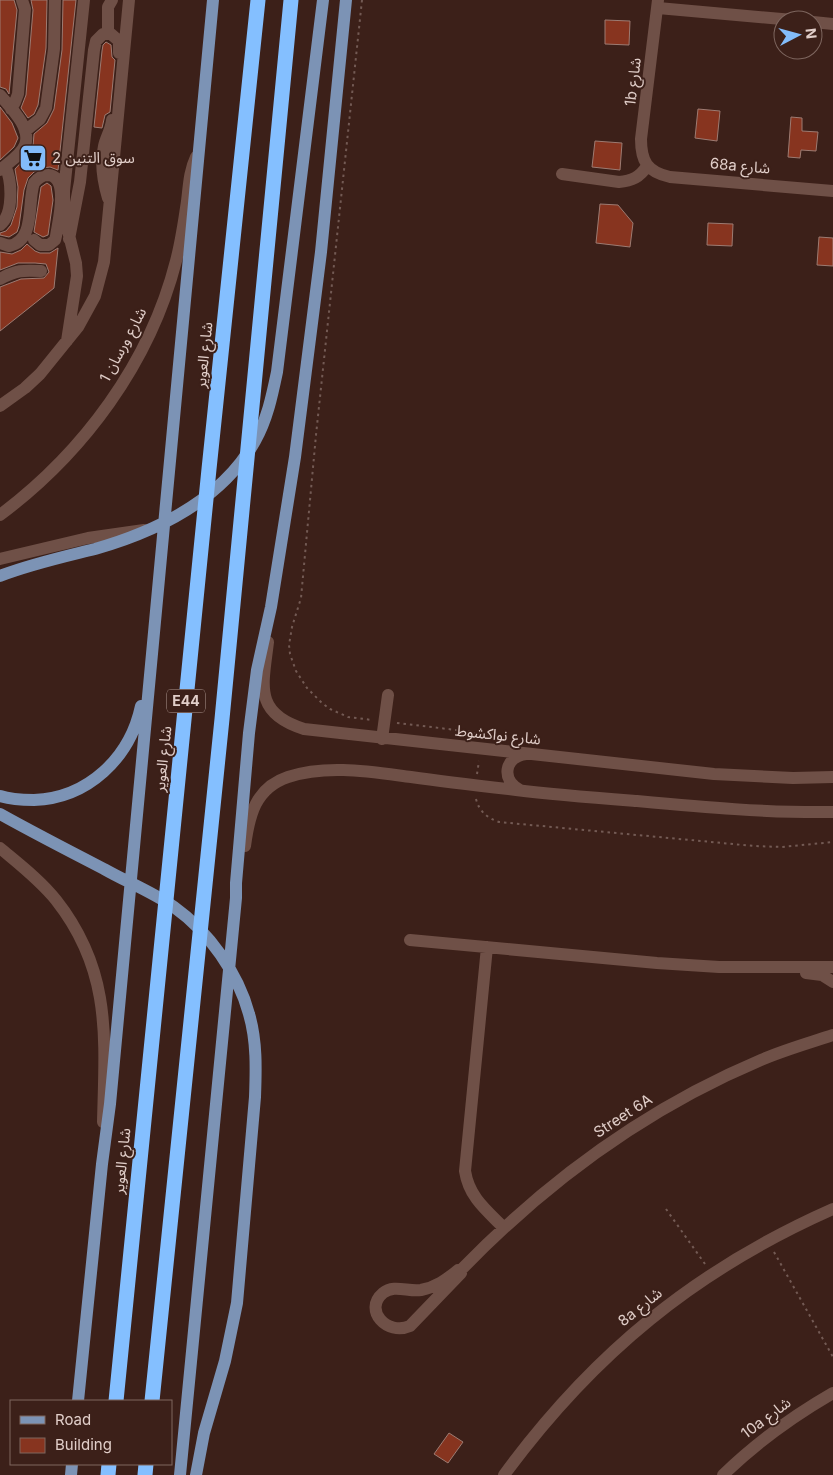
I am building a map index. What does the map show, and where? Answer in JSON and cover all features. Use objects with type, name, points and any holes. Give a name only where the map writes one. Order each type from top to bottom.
[{"type":"highway","name":"شارع العوير","points":[[116,1400],[209,468],[258,0]]},
{"type":"highway","name":"E44","points":[[152,1400],[224,699],[291,0]]},
{"type":"main road","points":[[78,1400],[102,1164],[110,1104],[213,0]]},
{"type":"main road","points":[[0,576],[35,564],[115,543],[180,516],[208,495],[235,470],[255,441],[270,408],[277,372],[324,0]]},
{"type":"main road","points":[[180,1475],[236,898],[249,733],[257,670],[271,607],[295,456],[321,252],[346,0]]},
{"type":"main road","points":[[0,796],[20,800],[47,800],[73,792],[96,779],[115,761],[130,739],[139,714],[152,655]]},
{"type":"main road","points":[[0,814],[147,891],[168,903],[195,924],[228,966],[240,989],[249,1014],[256,1066],[255,1097],[237,1303],[227,1352],[204,1433],[196,1475]]},
{"type":"street","points":[[11,109],[18,94],[25,9],[22,0]]},
{"type":"street","points":[[25,131],[40,119],[46,108],[54,49],[55,0]]},
{"type":"street","points":[[67,341],[77,276],[64,215],[64,190],[84,0]]},
{"type":"street","points":[[108,33],[108,7],[112,0]]},
{"type":"street","points":[[0,406],[25,388],[40,374],[78,327],[95,296],[104,262],[129,0]]},
{"type":"street","points":[[658,4],[773,18]]},
{"type":"street","name":"1b شارع","points":[[647,166],[643,158],[641,139],[658,4]]},
{"type":"street","points":[[69,239],[80,182],[94,50],[99,37],[108,33]]},
{"type":"street","points":[[108,33],[116,38],[120,46],[112,128],[105,142],[103,156],[103,181],[110,207]]},
{"type":"street","points":[[0,90],[7,88],[19,76]]},
{"type":"street","points":[[0,95],[25,131],[26,145],[20,154],[3,168],[10,175],[11,187],[7,217],[0,225]]},
{"type":"street","name":"شارع ورسان 1","points":[[0,515],[26,495],[58,465],[94,423],[131,369],[146,341],[171,280],[184,220],[191,169],[200,148]]},
{"type":"street","points":[[82,154],[103,156]]},
{"type":"street","points":[[562,174],[628,182],[636,179],[647,166]]},
{"type":"street","name":"68a شارع","points":[[647,166],[662,175],[670,177],[833,191]]},
{"type":"street","points":[[0,243],[9,246],[21,241],[27,230],[34,182],[42,176],[51,176],[56,178],[61,187],[55,240],[49,245],[40,245],[34,240]]},
{"type":"street","points":[[0,279],[15,271],[41,271]]},
{"type":"street","points":[[0,506],[26,495]]},
{"type":"street","points":[[0,559],[88,538],[147,530]]},
{"type":"street","name":"شارع نواكشوط","points":[[271,607],[264,695],[269,706],[278,717],[290,725],[304,729],[714,774],[793,778],[833,777]]},
{"type":"street","points":[[382,738],[388,695]]},
{"type":"street","points":[[522,791],[514,787],[509,781],[507,773],[513,759],[520,755],[528,754]]},
{"type":"street","points":[[236,898],[249,820],[255,803],[268,788],[286,778],[306,772],[359,771],[522,791],[714,808],[791,813],[833,812]]},
{"type":"street","points":[[0,848],[39,882],[55,899],[81,938],[93,967],[103,1005],[105,1029],[102,1164]]},
{"type":"street","points":[[410,940],[719,967],[833,967]]},
{"type":"street","points":[[487,947],[465,1171],[475,1199],[504,1228]]},
{"type":"street","points":[[776,967],[780,971],[791,974],[810,973],[822,975],[833,982]]},
{"type":"street","points":[[792,1048],[833,1027]]},
{"type":"street","name":"Street 6A","points":[[460,1271],[458,1270],[445,1281],[428,1288],[409,1290],[392,1288],[388,1290],[378,1300],[376,1310],[380,1319],[392,1328],[400,1329],[410,1326],[461,1273],[460,1271],[504,1228],[556,1183],[637,1125],[719,1079],[792,1048],[833,1035]]},
{"type":"street","name":"8a شارع","points":[[504,1475],[563,1400],[645,1322],[712,1274],[768,1241],[833,1209]]},
{"type":"street","name":"10a شارع","points":[[723,1475],[773,1432],[809,1406],[833,1393]]},
{"type":"path","points":[[362,0],[316,435],[301,598],[292,627],[290,645],[290,654],[296,671],[307,688],[322,703],[348,717],[476,733],[480,738],[480,749],[475,793],[480,809],[499,822],[754,846],[782,847],[833,842]]},
{"type":"path","points":[[666,1209],[712,1274]]},
{"type":"path","points":[[768,1241],[833,1357]]},
{"type":"building","points":[[0,0],[14,0],[17,10],[9,94],[6,89],[0,87]]},
{"type":"building","points":[[31,0],[47,0],[46,48],[38,105],[34,114],[28,118],[21,108],[26,95],[33,10]]},
{"type":"building","points":[[63,0],[76,0],[58,170],[50,167],[42,168],[28,178],[24,190],[17,232],[9,237],[0,235],[11,225],[17,207],[18,187],[15,169],[30,153],[33,147],[34,134],[47,123],[54,109],[62,50]]},
{"type":"building","points":[[605,20],[630,21],[629,45],[605,44]]},
{"type":"building","points":[[106,42],[111,45],[112,57],[115,60],[110,112],[105,115],[102,128],[94,127],[102,51],[103,45]]},
{"type":"building","points":[[0,107],[12,123],[18,138],[14,147],[0,160]]},
{"type":"building","points":[[698,109],[720,111],[717,141],[695,138]]},
{"type":"building","points":[[791,117],[802,118],[802,131],[818,132],[816,151],[801,150],[800,158],[788,157]]},
{"type":"building","points":[[595,141],[622,143],[620,170],[592,167]]},
{"type":"building","points":[[47,183],[51,186],[53,200],[48,235],[43,237],[34,232],[41,187]]},
{"type":"building","points":[[600,204],[618,205],[633,223],[630,247],[596,243]]},
{"type":"building","points":[[708,223],[733,224],[732,246],[707,245]]},
{"type":"building","points":[[819,237],[833,238],[833,266],[817,265]]},
{"type":"building","points":[[27,244],[40,253],[50,253],[58,248],[54,288],[0,331],[0,287],[21,279],[44,278],[49,272],[46,264],[35,263],[18,263],[0,270],[0,252],[12,254],[21,250]]},
{"type":"building","points":[[449,1433],[463,1442],[448,1463],[434,1454]]},
{"type":"place","name":"سوق التنين 2","points":[[33,158]]}]
